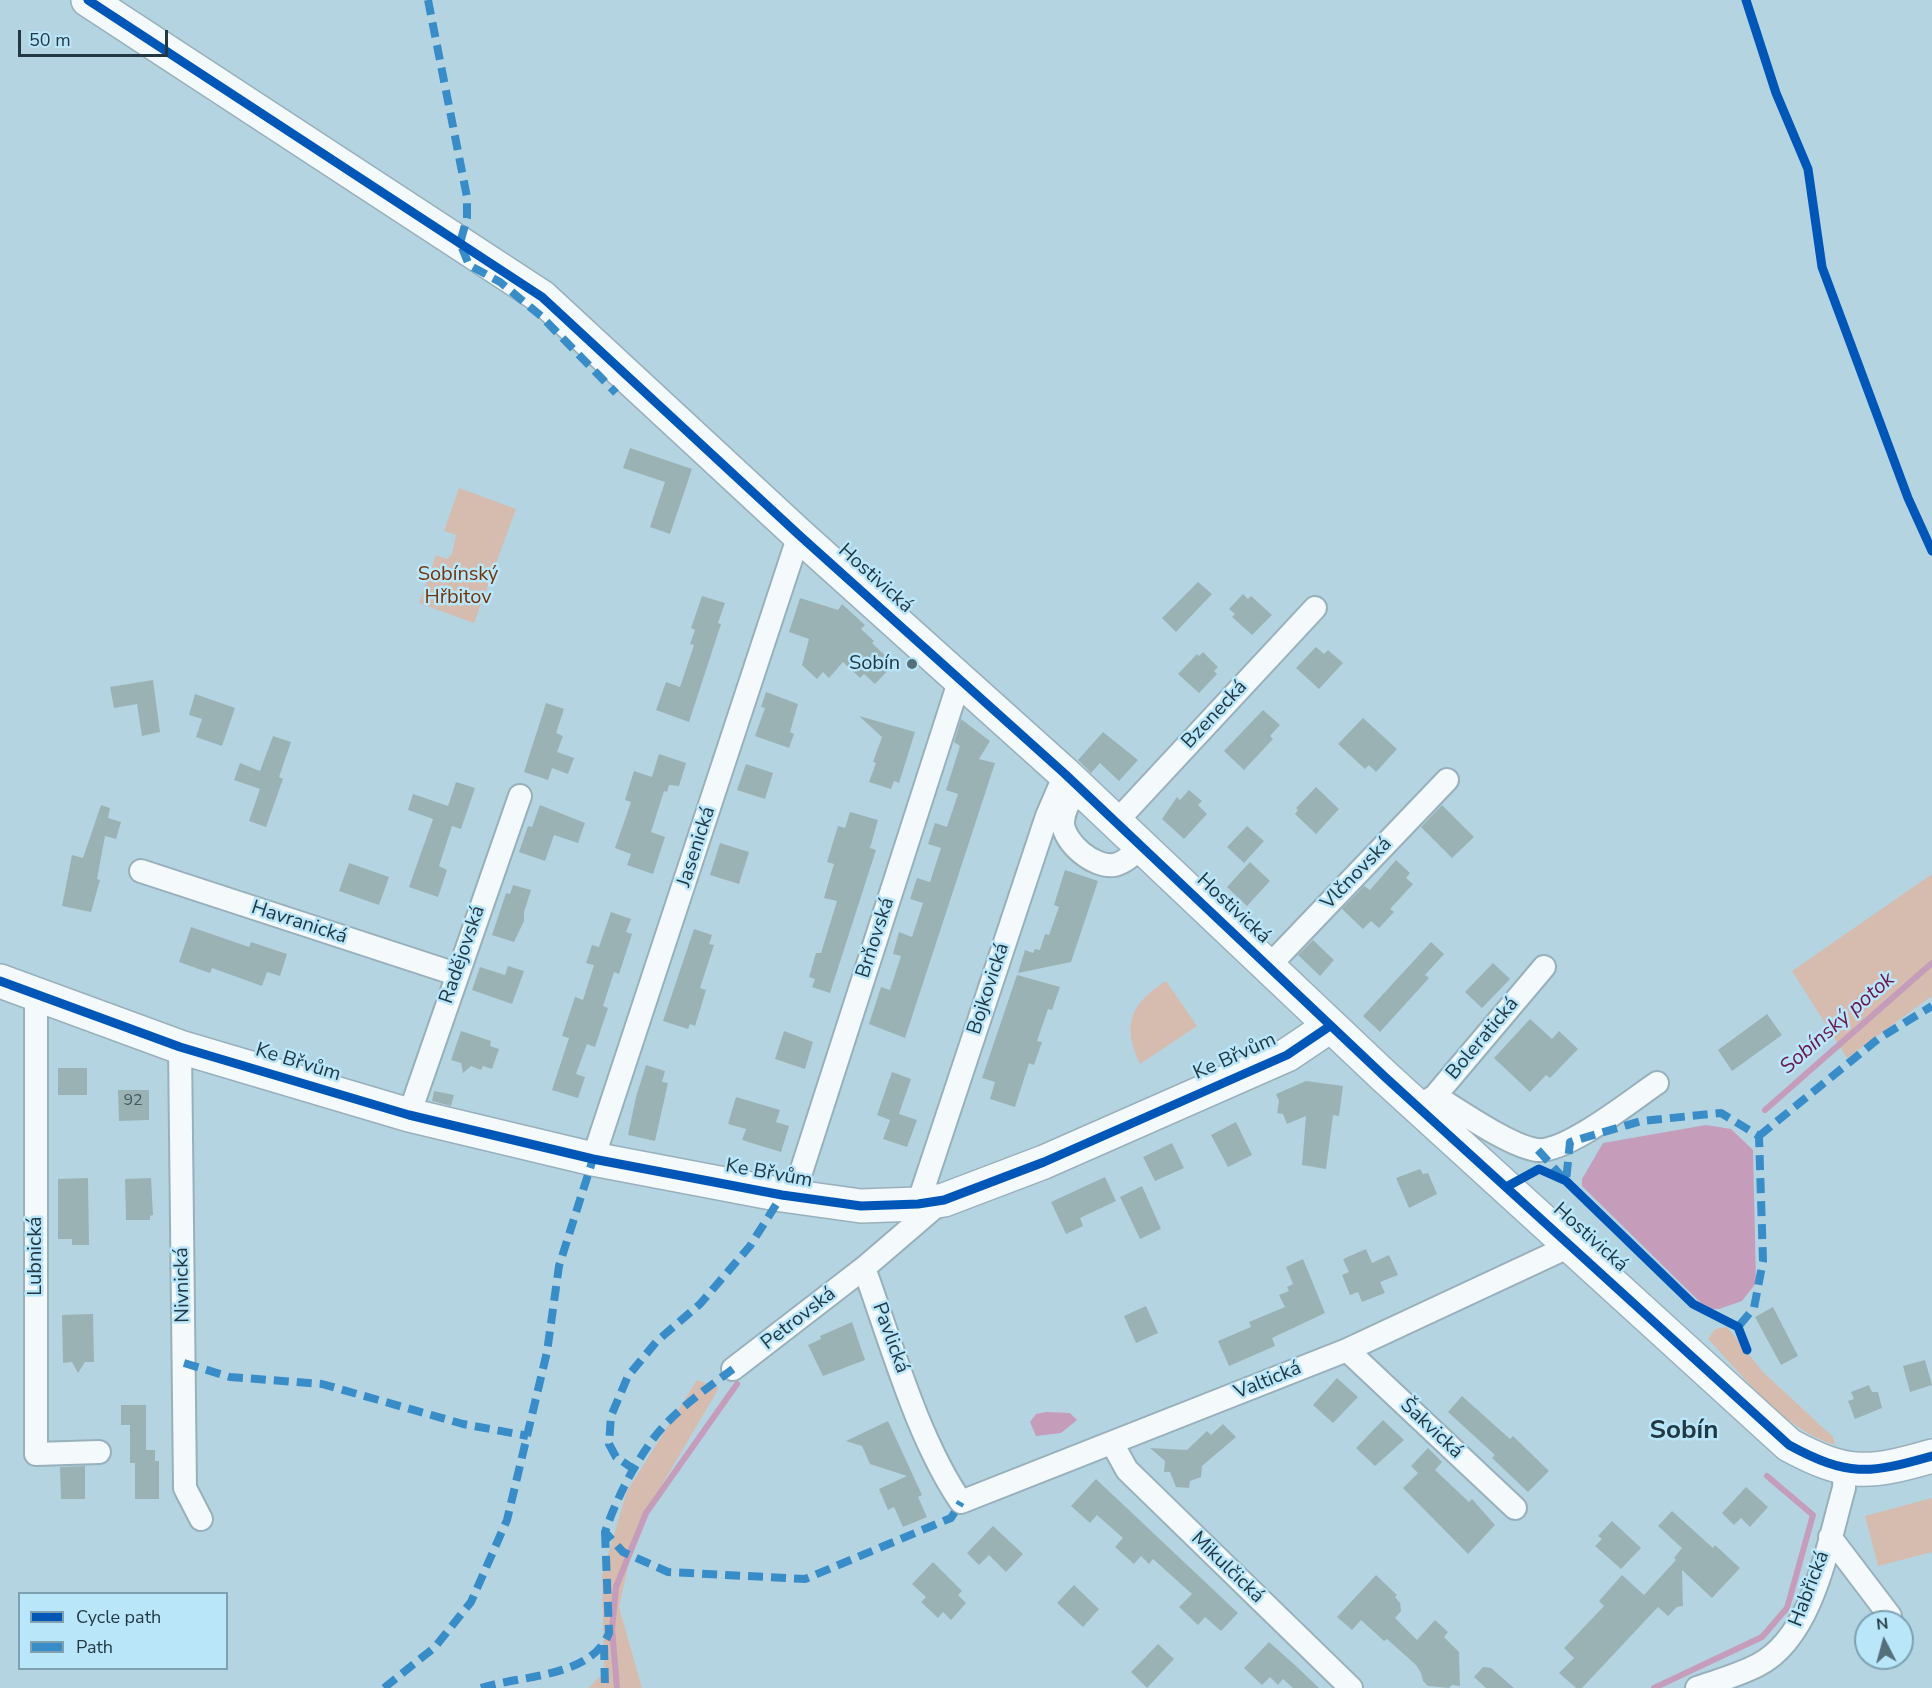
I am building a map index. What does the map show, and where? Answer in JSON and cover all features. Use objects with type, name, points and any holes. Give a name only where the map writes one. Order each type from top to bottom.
[{"type":"street","name":"Hostivická","points":[[88,0],[542,297],[799,535],[1116,822],[1330,1026],[1426,1101],[1570,1246],[1789,1445],[1815,1459],[1845,1470],[1888,1469],[1932,1456]]},
{"type":"street","name":"Jasenická","points":[[593,1159],[799,535]]},
{"type":"street","name":"Bzenecká","points":[[1116,822],[1315,608]]},
{"type":"street","name":"Brňovská","points":[[793,1197],[960,679]]},
{"type":"street","name":"Vlčnovská","points":[[1268,967],[1447,780]]},
{"type":"street","points":[[1071,781],[1063,824],[1068,839],[1092,860],[1103,865],[1116,865],[1142,848]]},
{"type":"street","name":"Bojkovická","points":[[931,1202],[1047,816],[1071,781]]},
{"type":"street","name":"Radějovská","points":[[409,1115],[456,974],[520,796]]},
{"type":"street","name":"Havranická","points":[[141,871],[456,974]]},
{"type":"street","name":"Boleratická","points":[[1426,1101],[1544,968]]},
{"type":"street","name":"Ke Břvům","points":[[0,981],[180,1047],[409,1115],[593,1159],[793,1197],[861,1206],[931,1202],[1044,1162],[1287,1054],[1330,1026]]},
{"type":"street","name":"Lubnická","points":[[36,994],[36,1454],[99,1452]]},
{"type":"street","name":"Nivnická","points":[[180,1047],[185,1488],[201,1519]]},
{"type":"street","name":"Hostivická","points":[[1426,1101],[1510,1140],[1538,1150],[1570,1142],[1657,1083]]},
{"type":"street","points":[[864,1268],[931,1202]]},
{"type":"street","name":"Valtická","points":[[961,1502],[1347,1350],[1570,1246]]},
{"type":"street","name":"Petrovská","points":[[734,1369],[864,1268]]},
{"type":"street","name":"Pavlická","points":[[864,1268],[922,1428],[944,1477],[961,1502]]},
{"type":"street","name":"Šakvická","points":[[1347,1350],[1515,1508]]},
{"type":"street","name":"Mikulčická","points":[[1112,1443],[1126,1470],[1351,1688]]},
{"type":"street","name":"Habřická","points":[[1697,1688],[1759,1665],[1792,1638],[1811,1598],[1844,1488],[1845,1470]]},
{"type":"street","points":[[1830,1537],[1885,1610]]},
{"type":"green space","name":"Sobínský Hřbitov","points":[[459,488],[516,509],[474,623],[419,603],[436,555],[447,559],[452,554],[456,535],[444,531]]},
{"type":"green space","points":[[1932,874],[1932,996],[1847,1058],[1792,971]]},
{"type":"green space","points":[[1166,981],[1197,1026],[1140,1064],[1131,1037],[1133,1016],[1137,1006],[1144,998]]},
{"type":"green space","points":[[1727,1327],[1763,1372],[1833,1437],[1835,1445],[1798,1427],[1781,1414],[1750,1385],[1708,1339],[1715,1329]]},
{"type":"green space","points":[[697,1380],[719,1388],[637,1527],[619,1607],[642,1688],[589,1688],[604,1672],[602,1575],[627,1491]]},
{"type":"green space","points":[[1932,1498],[1932,1552],[1878,1566],[1865,1516]]},
{"type":"shaded area","points":[[1706,1125],[1731,1129],[1753,1150],[1756,1283],[1742,1301],[1719,1309],[1712,1309],[1701,1303],[1582,1186],[1582,1179],[1603,1143]]},
{"type":"shaded area","points":[[1070,1413],[1077,1420],[1061,1433],[1036,1436],[1030,1422],[1036,1414]]},
{"type":"building","points":[[630,448],[692,469],[670,534],[650,527],[665,482],[623,468]]},
{"type":"building","points":[[1198,582],[1212,594],[1176,632],[1162,618]]},
{"type":"building","points":[[1243,594],[1248,599],[1251,596],[1272,615],[1252,635],[1232,617],[1235,614],[1229,609]]},
{"type":"building","points":[[702,596],[725,603],[718,623],[721,624],[689,722],[656,710],[666,682],[680,687],[694,645],[690,644],[695,630],[691,628]]},
{"type":"building","points":[[800,598],[838,610],[842,604],[865,625],[861,629],[894,664],[875,684],[864,674],[860,678],[843,662],[829,678],[823,672],[817,679],[802,665],[809,639],[789,632]]},
{"type":"building","points":[[1316,647],[1324,654],[1328,650],[1343,663],[1319,689],[1296,668]]},
{"type":"building","points":[[1203,652],[1218,667],[1214,671],[1217,674],[1199,693],[1178,674],[1197,654],[1199,656]]},
{"type":"building","points":[[153,680],[160,732],[142,736],[137,704],[114,708],[110,687]]},
{"type":"building","points":[[766,692],[798,704],[790,732],[794,734],[789,748],[755,736],[765,708],[761,707]]},
{"type":"building","points":[[195,694],[235,708],[222,746],[196,737],[202,719],[189,715]]},
{"type":"building","points":[[546,703],[564,709],[556,733],[563,736],[557,752],[574,758],[568,774],[552,768],[548,780],[524,772]]},
{"type":"building","points":[[1263,710],[1280,725],[1270,736],[1273,739],[1244,770],[1224,751]]},
{"type":"building","points":[[859,716],[915,732],[899,783],[894,781],[891,789],[869,782],[882,737]]},
{"type":"building","points":[[1363,718],[1397,749],[1376,772],[1369,765],[1365,769],[1338,744]]},
{"type":"building","points":[[961,719],[990,741],[979,759],[995,763],[905,1038],[869,1024],[881,987],[890,990],[901,956],[893,954],[899,932],[912,937],[923,903],[910,899],[917,878],[930,882],[941,848],[928,844],[935,823],[947,827],[958,794],[946,790],[960,746],[954,742]]},
{"type":"building","points":[[1103,732],[1138,760],[1119,781],[1100,763],[1091,773],[1078,760]]},
{"type":"building","points":[[273,736],[291,742],[279,777],[283,779],[266,827],[249,821],[260,789],[234,780],[240,763],[260,771]]},
{"type":"building","points":[[659,754],[686,763],[679,786],[669,785],[667,792],[664,791],[651,832],[665,837],[653,874],[627,865],[631,854],[615,848],[631,802],[625,800],[634,771],[652,777]]},
{"type":"building","points":[[746,764],[773,773],[765,799],[737,790]]},
{"type":"building","points":[[456,782],[475,788],[461,829],[452,826],[439,866],[447,870],[438,897],[409,887],[433,819],[408,810],[413,794],[448,806]]},
{"type":"building","points":[[1316,787],[1339,809],[1316,834],[1295,814],[1298,810],[1296,808]]},
{"type":"building","points":[[1189,790],[1202,801],[1198,805],[1207,814],[1184,839],[1162,819],[1177,797],[1180,800]]},
{"type":"building","points":[[101,805],[110,808],[108,818],[121,822],[116,839],[105,836],[97,879],[100,880],[91,912],[62,906],[72,855],[83,858]]},
{"type":"building","points":[[540,805],[585,823],[578,843],[554,835],[545,861],[519,852],[528,826],[532,827]]},
{"type":"building","points":[[1442,805],[1474,837],[1452,858],[1421,827]]},
{"type":"building","points":[[850,812],[878,820],[870,848],[876,850],[830,993],[812,987],[815,979],[809,977],[816,953],[821,953],[837,901],[824,898],[834,864],[827,862],[838,826],[845,828]]},
{"type":"building","points":[[1247,826],[1264,841],[1244,863],[1227,847]]},
{"type":"building","points":[[720,843],[749,852],[739,884],[710,875]]},
{"type":"building","points":[[1396,860],[1410,873],[1406,878],[1413,884],[1390,909],[1394,912],[1379,928],[1371,921],[1363,929],[1342,909],[1364,886],[1370,890]]},
{"type":"building","points":[[1250,862],[1270,881],[1247,906],[1227,887]]},
{"type":"building","points":[[349,863],[389,877],[379,905],[339,891]]},
{"type":"building","points":[[1065,870],[1098,881],[1071,962],[1018,973],[1025,950],[1033,953],[1035,949],[1040,950],[1045,934],[1049,935],[1059,907],[1054,905]]},
{"type":"building","points":[[513,885],[531,890],[524,912],[524,921],[514,942],[492,935],[506,893],[510,894]]},
{"type":"building","points":[[611,912],[631,919],[626,932],[632,934],[619,974],[614,972],[603,1006],[608,1008],[595,1047],[587,1044],[576,1074],[585,1077],[578,1098],[552,1090],[569,1038],[562,1036],[575,997],[583,1000],[594,965],[586,963],[592,945],[599,947]]},
{"type":"building","points":[[191,927],[249,947],[251,942],[287,954],[280,976],[267,972],[262,986],[212,968],[210,973],[179,962]]},
{"type":"building","points":[[694,929],[712,935],[709,944],[714,945],[700,988],[706,990],[695,1026],[690,1024],[688,1029],[663,1021]]},
{"type":"building","points":[[1313,940],[1334,960],[1320,976],[1298,955]]},
{"type":"building","points":[[1431,942],[1444,954],[1425,975],[1429,978],[1380,1032],[1363,1016]]},
{"type":"building","points":[[1493,963],[1510,979],[1482,1008],[1465,992]]},
{"type":"building","points":[[508,966],[524,971],[512,1004],[472,990],[480,967],[505,975]]},
{"type":"building","points":[[1017,975],[1060,987],[1052,1010],[1048,1009],[1037,1041],[1042,1042],[1034,1065],[1029,1063],[1015,1107],[990,1099],[995,1082],[982,1078]]},
{"type":"building","points":[[1767,1014],[1782,1035],[1732,1071],[1718,1050]]},
{"type":"building","points":[[1530,1019],[1552,1039],[1559,1031],[1578,1049],[1550,1078],[1546,1075],[1530,1092],[1494,1058]]},
{"type":"building","points":[[461,1031],[491,1041],[490,1046],[499,1049],[492,1069],[483,1066],[481,1070],[471,1066],[463,1073],[461,1063],[451,1060]]},
{"type":"building","points":[[784,1031],[813,1042],[805,1069],[775,1059]]},
{"type":"building","points":[[646,1065],[665,1071],[662,1082],[668,1083],[655,1141],[628,1135]]},
{"type":"building","points":[[58,1068],[87,1068],[87,1095],[58,1095]]},
{"type":"building","points":[[892,1072],[911,1079],[899,1114],[917,1120],[907,1147],[883,1139],[890,1120],[877,1115]]},
{"type":"building","points":[[1306,1081],[1343,1086],[1339,1116],[1333,1115],[1326,1169],[1302,1165],[1306,1116],[1287,1124],[1283,1114],[1277,1113],[1279,1101],[1276,1094]]},
{"type":"building","points":[[118,1090],[149,1090],[149,1120],[119,1121]]},
{"type":"building","points":[[434,1091],[454,1095],[451,1106],[432,1101]]},
{"type":"building","points":[[736,1097],[780,1110],[776,1122],[789,1126],[781,1152],[742,1140],[746,1129],[728,1124]]},
{"type":"building","points":[[1236,1122],[1252,1155],[1228,1167],[1211,1135]]},
{"type":"building","points":[[1172,1143],[1184,1168],[1155,1181],[1143,1157]]},
{"type":"building","points":[[1420,1169],[1423,1174],[1428,1173],[1437,1194],[1409,1208],[1396,1178]]},
{"type":"building","points":[[1105,1177],[1116,1201],[1080,1218],[1083,1226],[1066,1234],[1051,1202]]},
{"type":"building","points":[[88,1178],[89,1245],[72,1245],[72,1239],[58,1239],[58,1179]]},
{"type":"building","points":[[151,1178],[153,1215],[150,1216],[150,1220],[126,1220],[125,1179]]},
{"type":"building","points":[[1142,1186],[1161,1229],[1140,1239],[1120,1197]]},
{"type":"building","points":[[1366,1249],[1372,1263],[1389,1255],[1398,1275],[1380,1282],[1385,1293],[1362,1302],[1358,1292],[1350,1295],[1342,1275],[1349,1272],[1343,1259]]},
{"type":"building","points":[[1303,1259],[1325,1313],[1272,1338],[1275,1346],[1229,1366],[1218,1341],[1251,1327],[1249,1322],[1285,1307],[1279,1295],[1289,1291],[1287,1287],[1293,1284],[1286,1267]]},
{"type":"building","points":[[1146,1306],[1158,1333],[1136,1343],[1124,1316]]},
{"type":"building","points":[[1773,1307],[1798,1356],[1781,1365],[1755,1317]]},
{"type":"building","points":[[93,1314],[94,1362],[85,1362],[78,1373],[72,1362],[63,1363],[62,1315]]},
{"type":"building","points":[[852,1322],[865,1360],[823,1376],[808,1345],[821,1339],[820,1336]]},
{"type":"building","points":[[1925,1360],[1932,1385],[1910,1392],[1903,1366]]},
{"type":"building","points":[[1337,1378],[1358,1397],[1333,1423],[1313,1405]]},
{"type":"building","points":[[1869,1385],[1872,1392],[1878,1392],[1882,1408],[1855,1419],[1848,1401],[1854,1399],[1851,1392]]},
{"type":"building","points":[[1462,1396],[1510,1439],[1513,1436],[1549,1471],[1528,1492],[1492,1458],[1495,1455],[1448,1412]]},
{"type":"building","points":[[121,1405],[146,1405],[146,1450],[155,1450],[155,1461],[159,1461],[159,1499],[135,1499],[135,1463],[130,1463],[130,1425],[121,1425]]},
{"type":"building","points":[[1383,1420],[1404,1440],[1375,1466],[1356,1448]]},
{"type":"building","points":[[888,1421],[922,1495],[918,1497],[927,1517],[903,1527],[894,1507],[888,1510],[879,1489],[907,1476],[870,1464],[862,1446],[846,1441]]},
{"type":"building","points":[[1223,1424],[1236,1437],[1202,1466],[1201,1477],[1190,1481],[1189,1488],[1176,1487],[1170,1472],[1164,1472],[1165,1461],[1150,1448],[1187,1450],[1207,1431],[1211,1435]]},
{"type":"building","points":[[1428,1448],[1442,1462],[1435,1470],[1469,1502],[1472,1499],[1495,1525],[1468,1554],[1403,1488],[1418,1473],[1411,1466]]},
{"type":"building","points":[[85,1466],[85,1499],[61,1499],[60,1467]]},
{"type":"building","points":[[1096,1479],[1238,1613],[1221,1631],[1205,1617],[1198,1625],[1179,1607],[1192,1594],[1153,1559],[1149,1564],[1141,1556],[1134,1564],[1115,1547],[1123,1538],[1097,1515],[1090,1523],[1071,1506]]},
{"type":"building","points":[[1746,1487],[1768,1507],[1750,1527],[1741,1518],[1734,1525],[1722,1513]]},
{"type":"building","points":[[1672,1511],[1713,1548],[1715,1545],[1740,1568],[1712,1598],[1682,1570],[1683,1606],[1677,1607],[1668,1616],[1658,1607],[1582,1688],[1576,1688],[1559,1673],[1574,1658],[1564,1648],[1604,1606],[1599,1601],[1622,1575],[1644,1595],[1676,1560],[1674,1558],[1682,1548],[1658,1526]]},
{"type":"building","points":[[1612,1521],[1641,1548],[1621,1569],[1595,1546],[1602,1539],[1598,1536]]},
{"type":"building","points":[[993,1526],[1023,1554],[1006,1572],[989,1555],[979,1565],[967,1553]]},
{"type":"building","points":[[933,1562],[962,1591],[958,1595],[966,1603],[951,1620],[943,1612],[938,1618],[921,1602],[926,1597],[912,1584]]},
{"type":"building","points":[[1376,1575],[1397,1595],[1395,1597],[1400,1603],[1401,1611],[1395,1618],[1417,1640],[1435,1620],[1448,1632],[1444,1637],[1459,1652],[1460,1686],[1452,1685],[1449,1688],[1428,1686],[1423,1681],[1416,1665],[1387,1639],[1384,1641],[1361,1620],[1352,1630],[1337,1617]]},
{"type":"building","points":[[1074,1585],[1099,1609],[1083,1627],[1057,1603]]},
{"type":"building","points":[[1269,1642],[1319,1688],[1293,1688],[1283,1679],[1278,1685],[1270,1677],[1262,1685],[1244,1668]]},
{"type":"building","points":[[1158,1644],[1174,1659],[1147,1688],[1131,1672]]},
{"type":"building","points":[[1483,1667],[1491,1668],[1514,1688],[1486,1688],[1474,1677]]},
{"type":"waterway","name":"Sobínský potok","points":[[1765,1110],[1932,963]]},
{"type":"waterway","points":[[617,1688],[612,1629],[616,1587],[646,1513],[737,1384]]},
{"type":"waterway","name":"Sobínský potok","points":[[1654,1688],[1762,1637],[1787,1608],[1813,1515],[1767,1476]]},
{"type":"marked path","points":[[428,0],[467,197],[467,218],[460,243],[469,265],[500,282],[541,316],[616,393]]},
{"type":"marked path","points":[[1759,1136],[1878,1039],[1932,1006]]},
{"type":"marked path","points":[[1538,1150],[1566,1181],[1570,1142],[1641,1121],[1721,1113],[1759,1136],[1763,1261],[1754,1308],[1738,1327]]},
{"type":"marked path","points":[[384,1688],[435,1647],[471,1602],[507,1520],[547,1352],[559,1266],[593,1159]]},
{"type":"marked path","points":[[635,1470],[616,1457],[609,1444],[611,1416],[628,1376],[657,1341],[700,1304],[750,1246],[782,1195]]},
{"type":"marked path","points":[[184,1363],[230,1377],[322,1384],[463,1424],[528,1436]]},
{"type":"marked path","points":[[733,1369],[671,1419],[653,1439],[639,1460],[614,1508],[605,1532],[623,1552],[668,1572],[805,1579],[951,1518],[961,1502]]},
{"type":"marked path","points":[[481,1688],[571,1667],[587,1659],[600,1648],[609,1633],[605,1532]]},
{"type":"marked path","points":[[604,1645],[605,1688]]},
{"type":"cycle path","points":[[88,0],[542,297],[799,535],[1065,774],[1385,1077],[1789,1445],[1827,1463],[1859,1469],[1875,1469],[1932,1456]]},
{"type":"cycle path","points":[[1746,0],[1776,93],[1808,169],[1822,267],[1908,498],[1932,551]]},
{"type":"cycle path","points":[[0,981],[180,1047],[409,1115],[593,1159],[782,1195],[861,1206],[918,1204],[944,1200],[1044,1162],[1287,1055],[1330,1026]]},
{"type":"cycle path","points":[[1508,1186],[1539,1169],[1566,1181],[1693,1304],[1738,1327],[1747,1350]]},
{"type":"place","name":"Sobín","points":[[912,664]]},
{"type":"district","name":"Sobín","points":[[1684,1432]]}]
